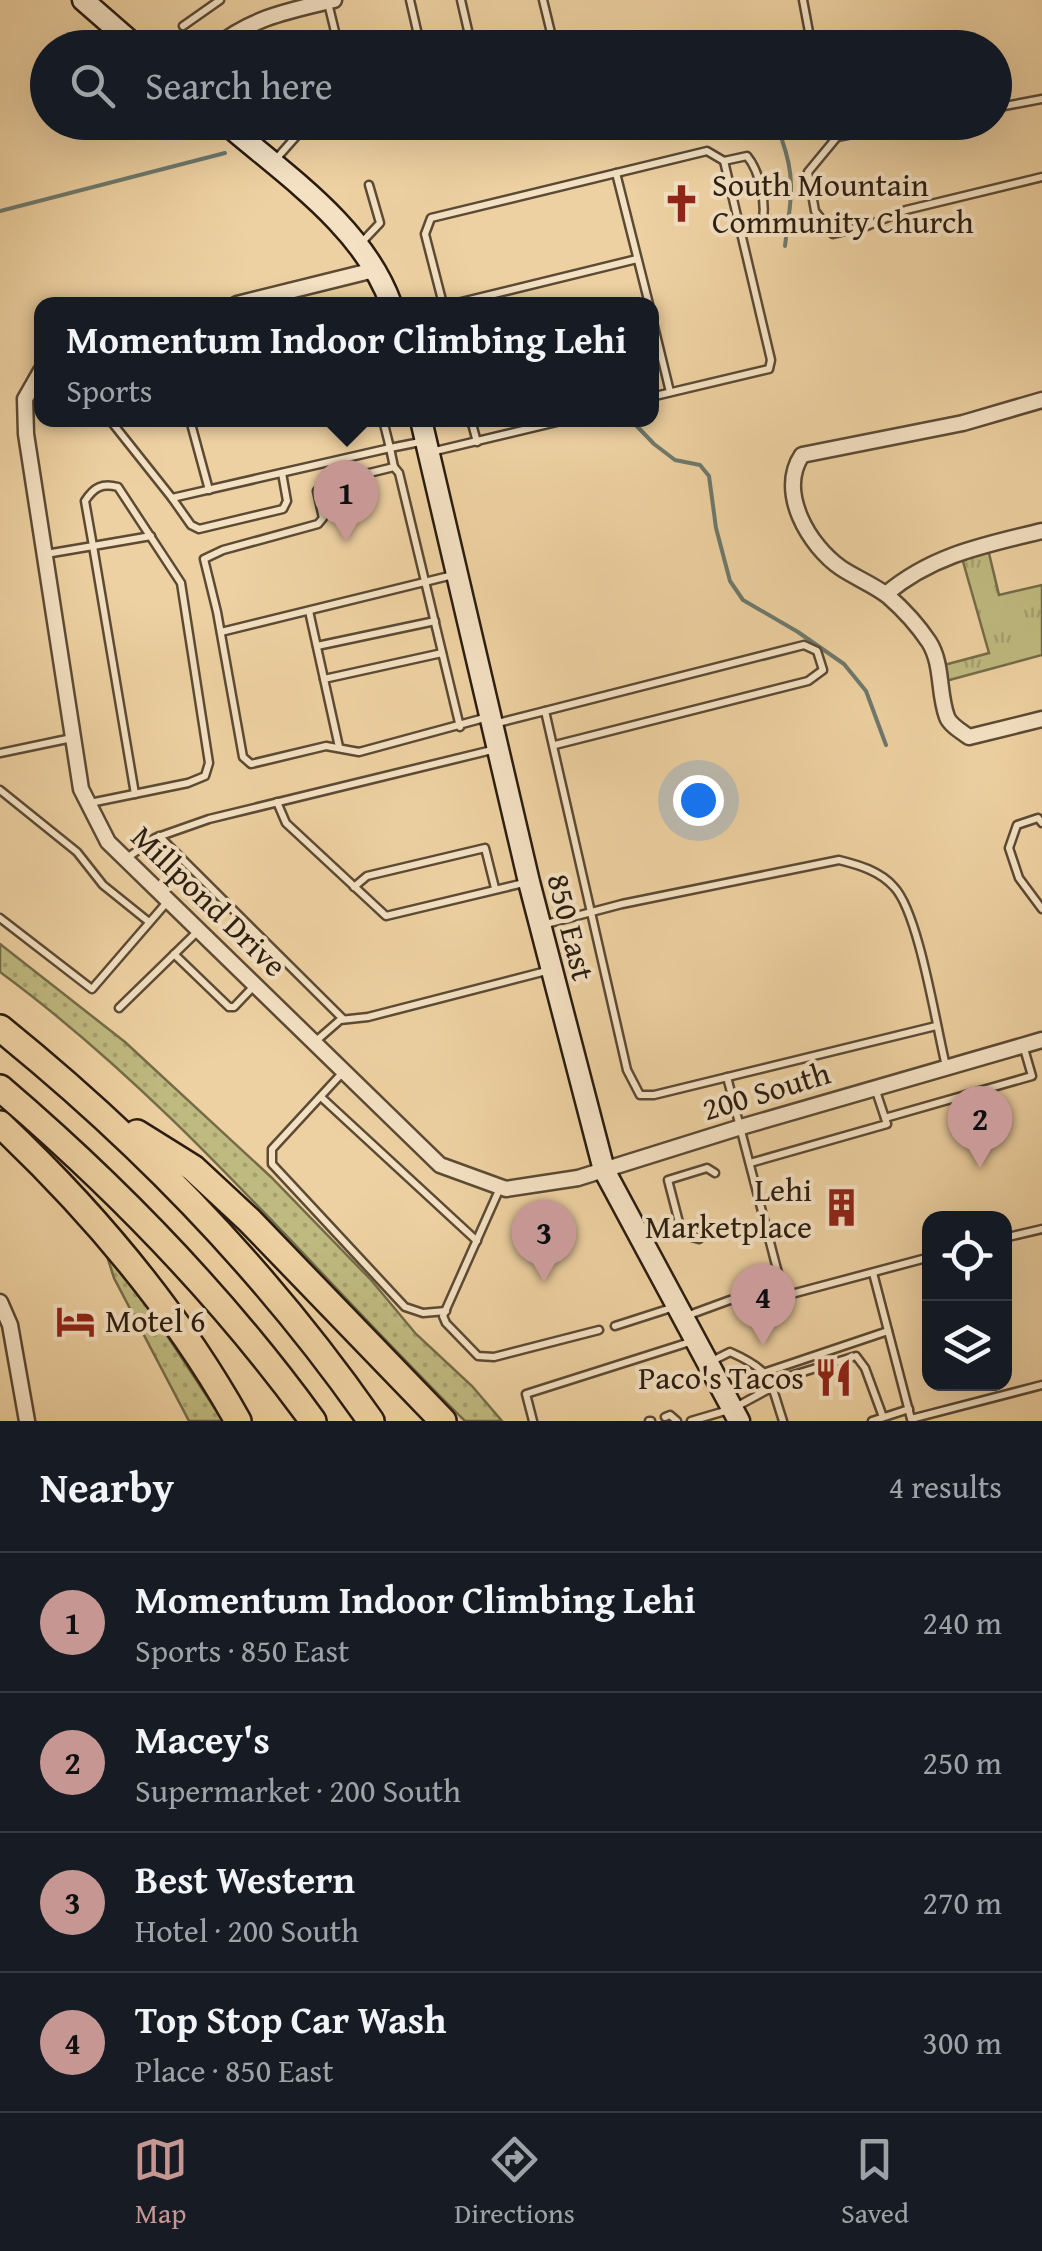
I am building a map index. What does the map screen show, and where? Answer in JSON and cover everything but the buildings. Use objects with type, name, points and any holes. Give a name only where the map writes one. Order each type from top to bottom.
[{"type":"highway","points":[[0,1028],[86,1101],[180,1190],[314,1343],[371,1421]]},
{"type":"highway","points":[[0,1088],[68,1146],[169,1246],[238,1324],[314,1421]]},
{"type":"highway","points":[[86,1101],[193,1168],[249,1220],[443,1421]]},
{"type":"highway","points":[[0,1124],[102,1228],[171,1318],[238,1421]]},
{"type":"main road","points":[[83,0],[117,30]]},
{"type":"main road","points":[[245,140],[330,214],[358,245],[388,297]]},
{"type":"main road","name":"850 East","points":[[423,427],[529,882],[604,1170],[735,1415]]},
{"type":"street","points":[[247,30],[262,18],[324,1]]},
{"type":"street","points":[[266,297],[374,270]]},
{"type":"street","name":"Millpond Drive","points":[[34,384],[25,399],[26,434],[81,790],[108,842],[440,1165],[503,1188]]},
{"type":"street","points":[[1042,400],[962,423],[802,456],[793,468],[794,498],[803,524],[840,567],[886,594],[912,618],[932,647],[948,720],[969,738],[1042,719]]},
{"type":"street","points":[[886,594],[926,565],[956,552],[1042,531]]},
{"type":"street","name":"200 South","points":[[503,1188],[578,1178],[1042,1040]]},
{"type":"street","points":[[0,1302],[10,1324],[27,1421]]},
{"type":"lane","points":[[183,26],[220,0]]},
{"type":"lane","points":[[410,0],[417,30]]},
{"type":"lane","points":[[461,0],[468,30]]},
{"type":"lane","points":[[543,0],[550,30]]},
{"type":"lane","points":[[803,0],[809,30]]},
{"type":"lane","points":[[324,1],[333,30]]},
{"type":"lane","points":[[1012,105],[1042,99]]},
{"type":"lane","points":[[272,164],[293,140]]},
{"type":"lane","points":[[833,140],[808,172],[815,211],[833,234],[867,226],[906,210],[1042,178]]},
{"type":"lane","points":[[441,297],[425,234],[430,218],[708,151],[724,160],[747,156],[758,176],[762,224],[743,232]]},
{"type":"lane","points":[[659,395],[768,369],[771,360],[724,160]]},
{"type":"lane","points":[[616,173],[646,297]]},
{"type":"lane","points":[[358,245],[380,223],[369,184]]},
{"type":"lane","points":[[483,297],[638,260]]},
{"type":"lane","points":[[299,289],[301,297]]},
{"type":"lane","points":[[659,347],[670,392]]},
{"type":"lane","points":[[116,427],[192,526],[199,529],[283,509],[287,502],[282,473]]},
{"type":"lane","points":[[192,427],[208,490]]},
{"type":"lane","points":[[384,427],[399,473],[460,727]]},
{"type":"lane","points":[[473,427],[476,442]]},
{"type":"lane","points":[[172,498],[390,448],[476,442],[537,427]]},
{"type":"lane","points":[[394,467],[324,484],[317,491],[323,518],[318,524],[223,550],[204,559],[242,756],[251,764],[326,746],[359,752],[545,711],[804,644],[817,651],[822,670],[808,681],[555,745]]},
{"type":"lane","points":[[87,804],[188,783],[205,776],[208,764],[181,583],[118,486],[105,484],[92,490],[86,501],[135,794]]},
{"type":"lane","points":[[44,554],[151,536]]},
{"type":"lane","points":[[221,632],[457,574]]},
{"type":"lane","points":[[310,611],[340,747]]},
{"type":"lane","points":[[317,646],[435,621]]},
{"type":"lane","points":[[324,679],[442,653]]},
{"type":"lane","points":[[545,711],[627,1070],[640,1095],[936,1026]]},
{"type":"lane","points":[[0,753],[73,738]]},
{"type":"lane","points":[[126,860],[138,847],[159,836],[277,802],[497,748]]},
{"type":"lane","points":[[0,790],[77,852],[103,886],[150,922]]},
{"type":"lane","points":[[277,802],[286,822],[386,916],[529,882]]},
{"type":"lane","points":[[1042,823],[1038,818],[1018,824],[1009,848],[1019,878],[1042,909]]},
{"type":"lane","points":[[159,836],[343,1020]]},
{"type":"lane","points":[[354,886],[368,876],[485,848],[495,888]]},
{"type":"lane","points":[[540,926],[592,911],[839,860],[865,866],[894,887],[911,915],[946,1066]]},
{"type":"lane","points":[[0,918],[92,989],[168,901]]},
{"type":"lane","points":[[120,1008],[199,930]]},
{"type":"lane","points":[[174,954],[229,1007],[234,1007],[255,985]]},
{"type":"lane","points":[[314,1043],[343,1020],[551,970]]},
{"type":"lane","points":[[885,1118],[1032,1076],[1023,1045]]},
{"type":"lane","points":[[344,1071],[272,1150],[272,1164],[406,1306],[423,1313],[446,1311]]},
{"type":"lane","points":[[727,1077],[784,1296]]},
{"type":"lane","points":[[750,1163],[887,1124],[875,1087]]},
{"type":"lane","points":[[320,1096],[477,1241]]},
{"type":"lane","points":[[700,1240],[682,1234],[668,1180],[707,1168],[715,1173]]},
{"type":"lane","points":[[503,1188],[446,1311],[446,1323],[478,1356],[502,1357],[600,1330]]},
{"type":"lane","points":[[1012,1236],[1042,1229]]},
{"type":"lane","points":[[616,1326],[730,1300],[784,1296],[922,1258]]},
{"type":"lane","points":[[874,1273],[911,1418],[1042,1384]]},
{"type":"lane","points":[[766,1372],[888,1331]]},
{"type":"lane","points":[[534,1421],[526,1394],[694,1341]]},
{"type":"lane","points":[[707,1364],[730,1352],[754,1363],[766,1372],[783,1421]]},
{"type":"lane","points":[[691,1421],[735,1415],[771,1385],[856,1356],[865,1368],[883,1418]]},
{"type":"lane","points":[[872,1421],[909,1409]]},
{"type":"lane","points":[[942,1411],[944,1421]]},
{"type":"lane","points":[[664,1417],[670,1415],[678,1421]]},
{"type":"green space","points":[[987,545],[999,595],[1042,585],[1042,655],[942,682],[944,665],[989,653],[962,558]]},
{"type":"green space","points":[[0,944],[125,1042],[271,1177],[502,1421],[465,1421],[183,1131],[64,1022],[0,972]]},
{"type":"green space","points":[[107,1256],[153,1314],[223,1421],[189,1421],[114,1278]]},
{"type":"waterway","points":[[782,140],[791,181],[785,246]]},
{"type":"waterway","points":[[0,211],[225,153]]},
{"type":"waterway","points":[[638,427],[675,460],[700,465],[709,476],[716,528],[730,581],[743,600],[844,664],[866,691],[886,745]]},
{"type":"place","name":"South Mountain Community Church","points":[[682,203]]},
{"type":"place","name":"Momentum Indoor Climbing Lehi","points":[[346,542]]},
{"type":"place","name":"Macey's","points":[[980,1168]]},
{"type":"place","name":"Lehi Marketplace","points":[[842,1208]]},
{"type":"place","name":"Best Western","points":[[544,1282]]},
{"type":"place","name":"Motel 6","points":[[75,1321]]},
{"type":"place","name":"Top Stop Car Wash","points":[[763,1346]]},
{"type":"place","name":"Paco's Tacos","points":[[834,1378]]}]
